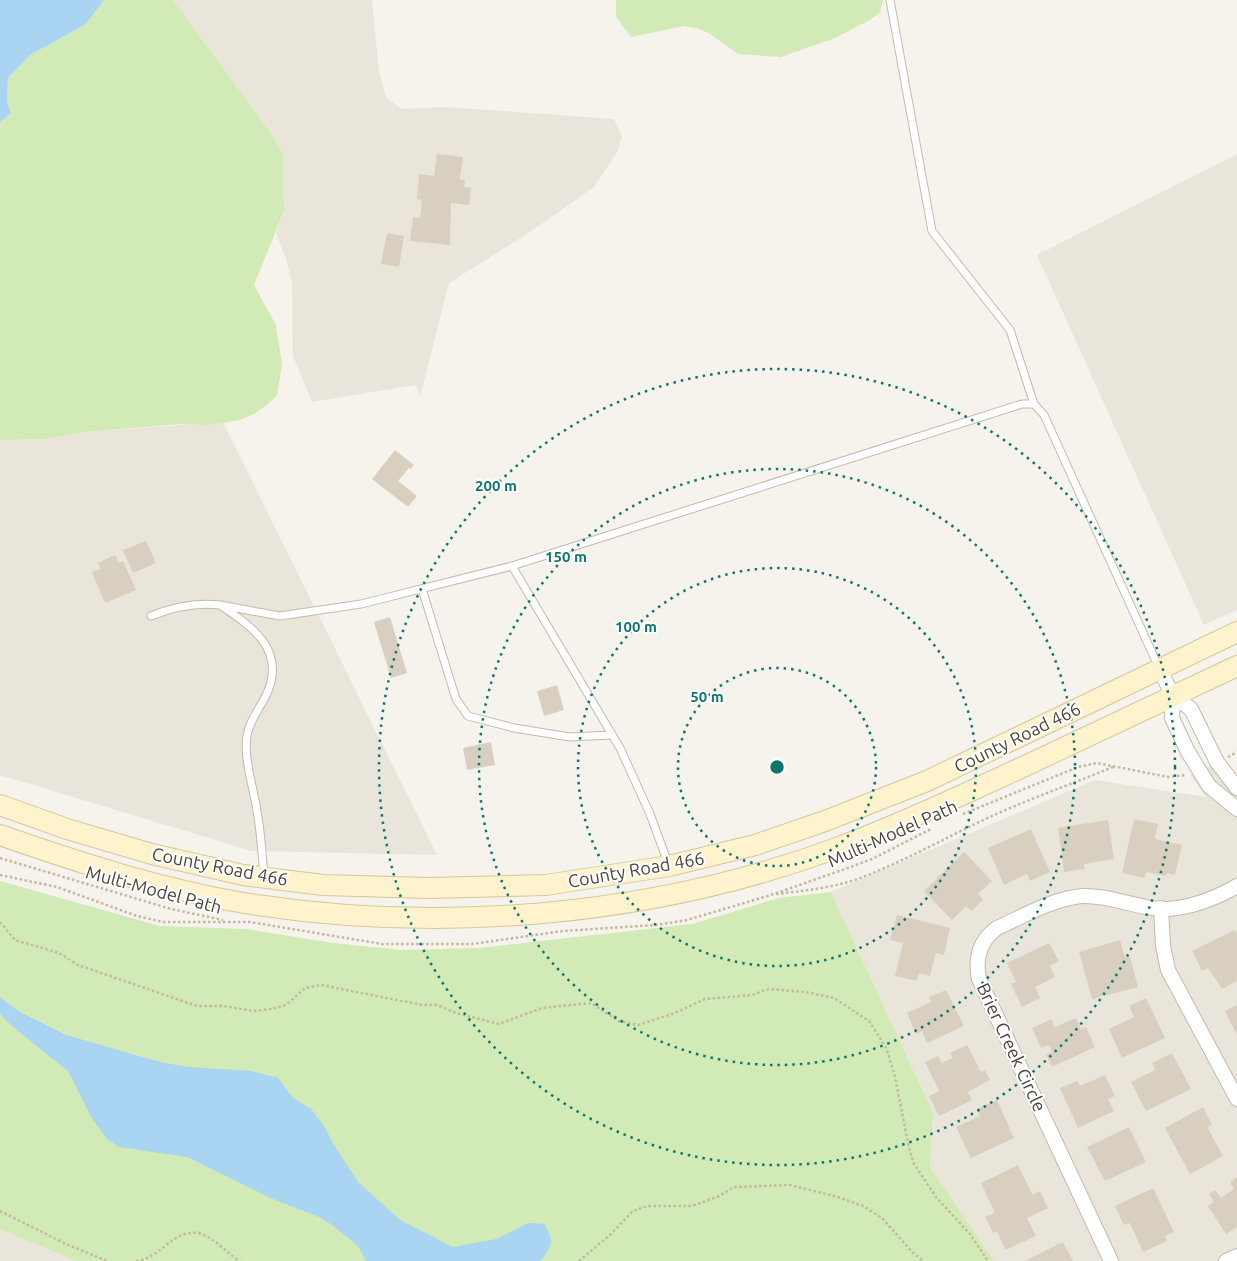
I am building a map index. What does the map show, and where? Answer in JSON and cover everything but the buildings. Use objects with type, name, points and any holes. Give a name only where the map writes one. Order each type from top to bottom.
[{"type":"main road","name":"County Road 466","points":[[0,805],[68,829],[152,854],[264,878],[323,885],[428,888],[546,885],[669,866],[755,845],[825,821],[927,781],[1237,632]]},
{"type":"main road","name":"County Road 466","points":[[0,835],[65,858],[144,881],[243,902],[315,912],[420,917],[549,913],[680,893],[758,874],[834,849],[938,807],[1237,666]]},
{"type":"main road","points":[[641,899],[661,889],[670,878],[669,866]]},
{"type":"street","points":[[1159,668],[1173,696],[1191,709],[1217,762],[1237,788]]},
{"type":"street","points":[[1173,696],[1172,718],[1199,771],[1209,786],[1237,809]]},
{"type":"street","name":"Brier Creek Circle","points":[[1111,1261],[979,979],[976,964],[979,953],[988,935],[1020,918],[1064,899],[1101,896],[1148,908],[1172,909],[1192,904],[1237,886]]},
{"type":"street","points":[[1162,908],[1163,946],[1168,970],[1237,1100]]},
{"type":"street","points":[[1226,1261],[1237,1256]]},
{"type":"lane","points":[[890,0],[932,231],[1010,330],[1034,404],[1044,416],[1159,668]]},
{"type":"lane","points":[[151,616],[166,610],[203,603],[280,616],[361,604],[512,566],[1022,404],[1034,404]]},
{"type":"lane","points":[[512,566],[612,735],[646,805],[669,866]]},
{"type":"lane","points":[[422,589],[456,700],[468,716],[514,728],[570,737],[612,735]]},
{"type":"lane","points":[[220,605],[253,627],[267,647],[274,670],[268,691],[246,736],[247,753],[258,814],[264,878]]},
{"type":"path","points":[[1217,762],[1237,752]]},
{"type":"path","name":"Multi-Model Path","points":[[962,815],[1078,767],[1097,763],[1168,777],[1199,771]]},
{"type":"path","name":"Multi-Model Path","points":[[934,827],[872,859],[771,895],[821,889],[855,880],[937,844],[975,824],[1048,791],[1114,767]]},
{"type":"path","name":"Multi-Model Path","points":[[0,858],[171,909],[227,920],[163,922],[137,916],[57,887],[0,875]]},
{"type":"path","points":[[0,922],[15,940],[59,953],[78,965],[197,1006],[224,1006],[253,1011],[272,1009],[286,1005],[305,988],[321,985],[422,1005],[436,1005],[456,1013],[499,1024],[542,1008],[591,1003],[620,1021],[638,1025],[675,1013],[705,999],[752,995],[769,989],[806,992],[834,998],[869,1021],[887,1050],[895,1077],[914,1164],[936,1197],[970,1234],[988,1261]]},
{"type":"path","points":[[579,1261],[611,1234],[633,1211],[646,1206],[692,1206],[719,1196],[734,1187],[790,1185],[830,1194],[863,1206],[882,1218],[914,1254],[924,1261]]},
{"type":"path","points":[[0,1211],[66,1244],[107,1261]]},
{"type":"path","points":[[136,1261],[161,1250],[182,1234],[199,1233],[240,1261]]},
{"type":"shaded area","points":[[173,0],[372,0],[379,71],[386,97],[401,109],[445,107],[614,119],[622,136],[618,151],[594,187],[530,232],[449,283],[420,397],[416,385],[312,402],[293,356],[292,283],[287,262],[276,233],[284,211],[283,153],[267,128]]},
{"type":"shaded area","points":[[1237,154],[1237,610],[1204,625],[1037,255]]},
{"type":"shaded area","points":[[223,422],[437,855],[252,851],[0,775],[0,440],[48,439],[85,432]]},
{"type":"shaded area","points":[[1223,760],[1235,778],[1237,775],[1237,1261],[994,1261],[930,1167],[933,1113],[831,892],[1095,780],[1206,797],[1190,775]]},
{"type":"shaded area","points":[[0,1229],[76,1261],[0,1261]]},
{"type":"green space","points":[[104,0],[173,0],[267,128],[283,153],[284,211],[254,285],[276,325],[282,365],[277,395],[254,414],[240,420],[208,425],[181,424],[85,432],[48,439],[0,440],[0,122],[11,113],[7,103],[8,78],[30,55],[86,24]]},
{"type":"green space","points":[[616,0],[883,0],[880,12],[870,20],[835,38],[781,57],[738,54],[710,34],[697,28],[684,26],[631,37],[616,17]]},
{"type":"green space","points":[[0,881],[160,926],[247,929],[333,943],[402,950],[479,948],[692,924],[779,898],[831,892],[933,1113],[930,1167],[994,1261],[76,1261],[0,1229]]},
{"type":"water","points":[[0,0],[104,0],[86,24],[30,55],[8,78],[7,103],[11,113],[0,122]]},
{"type":"water","points":[[0,997],[18,1011],[66,1035],[160,1062],[188,1067],[251,1071],[278,1078],[292,1097],[312,1110],[358,1182],[400,1220],[453,1247],[497,1239],[528,1223],[544,1224],[551,1239],[548,1251],[541,1261],[366,1261],[358,1246],[319,1217],[273,1199],[187,1157],[119,1147],[107,1139],[91,1117],[68,1071],[0,1014]]}]
